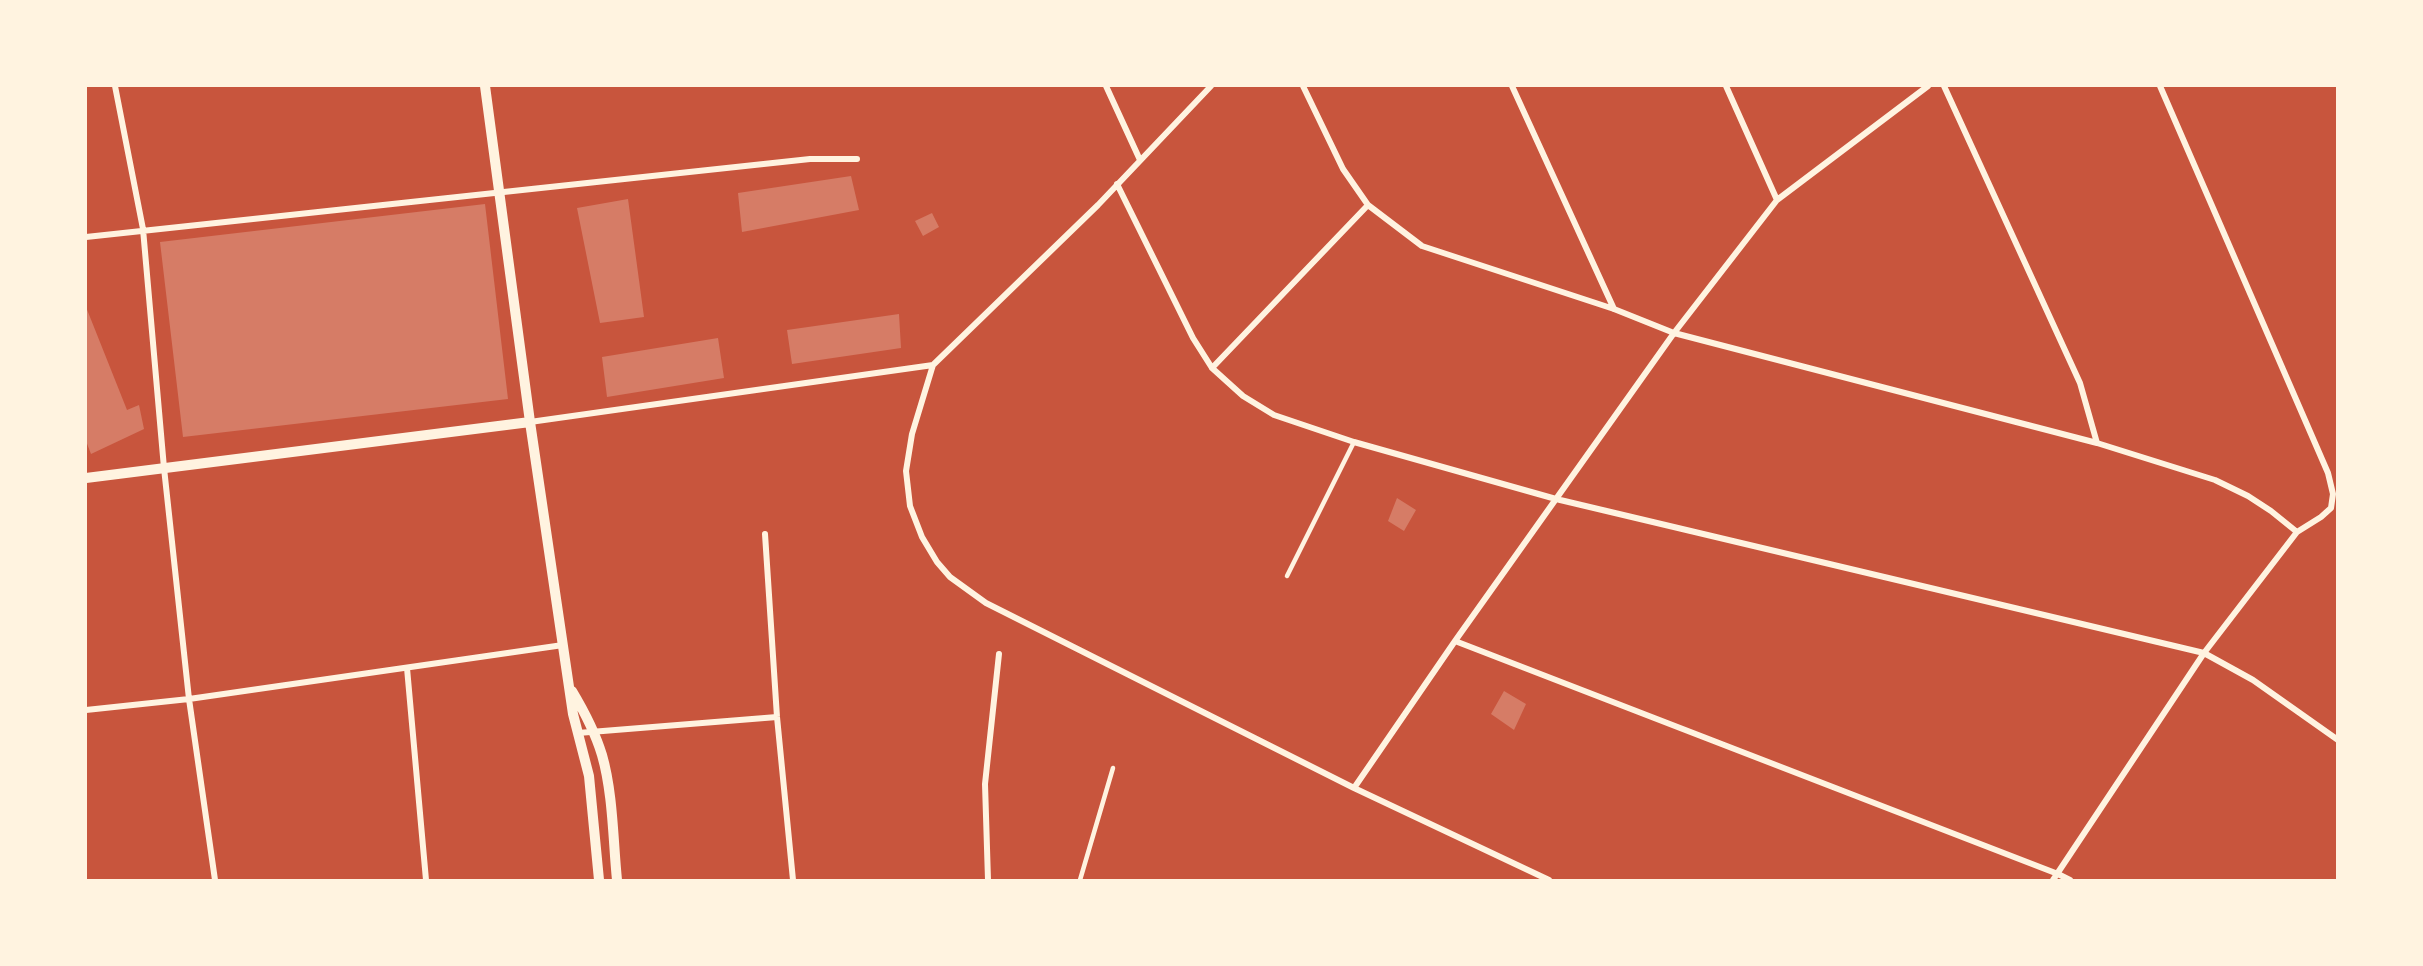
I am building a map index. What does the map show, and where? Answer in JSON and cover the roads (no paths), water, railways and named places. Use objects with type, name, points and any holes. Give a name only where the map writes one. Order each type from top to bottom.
[{"type":"street","points":[[115,86],[143,229],[164,468],[189,699],[215,880]]},
{"type":"street","points":[[485,86],[530,422],[569,685],[589,776],[599,880]]},
{"type":"street","points":[[1106,86],[1140,160]]},
{"type":"street","points":[[1211,86],[1117,184],[933,365],[912,434],[906,471],[910,506],[922,537],[950,577],[986,603],[1354,788],[1549,880]]},
{"type":"street","points":[[1303,86],[1344,169],[1368,205],[1422,246],[1455,259],[1614,309],[1674,333],[2097,443],[2215,480],[2271,510],[2297,532]]},
{"type":"street","points":[[1512,86],[1614,309]]},
{"type":"street","points":[[1726,86],[1777,200]]},
{"type":"street","points":[[1354,788],[1455,641],[1674,333],[1777,200],[1928,86]]},
{"type":"street","points":[[1944,86],[2080,383],[2097,443]]},
{"type":"street","points":[[2054,880],[2204,653],[2297,532],[2334,508],[2328,473],[2160,86]]},
{"type":"street","points":[[86,237],[143,229],[810,159],[857,159]]},
{"type":"street","points":[[1117,184],[1193,338],[1212,368],[1243,396],[1274,415],[1354,442],[1556,499],[2204,653],[2253,680],[2337,740]]},
{"type":"street","points":[[1212,368],[1368,205]]},
{"type":"street","points":[[86,478],[530,422],[933,365]]},
{"type":"street","points":[[765,534],[777,717],[793,880]]},
{"type":"street","points":[[1455,641],[2070,880]]},
{"type":"street","points":[[86,710],[189,699],[563,645]]},
{"type":"street","points":[[988,880],[985,784],[999,654]]},
{"type":"street","points":[[407,668],[426,880]]},
{"type":"street","points":[[569,685],[594,731],[606,773],[617,880]]},
{"type":"street","points":[[578,733],[777,717]]},
{"type":"lane","points":[[1287,576],[1354,442]]},
{"type":"lane","points":[[1080,880],[1113,768]]}]
